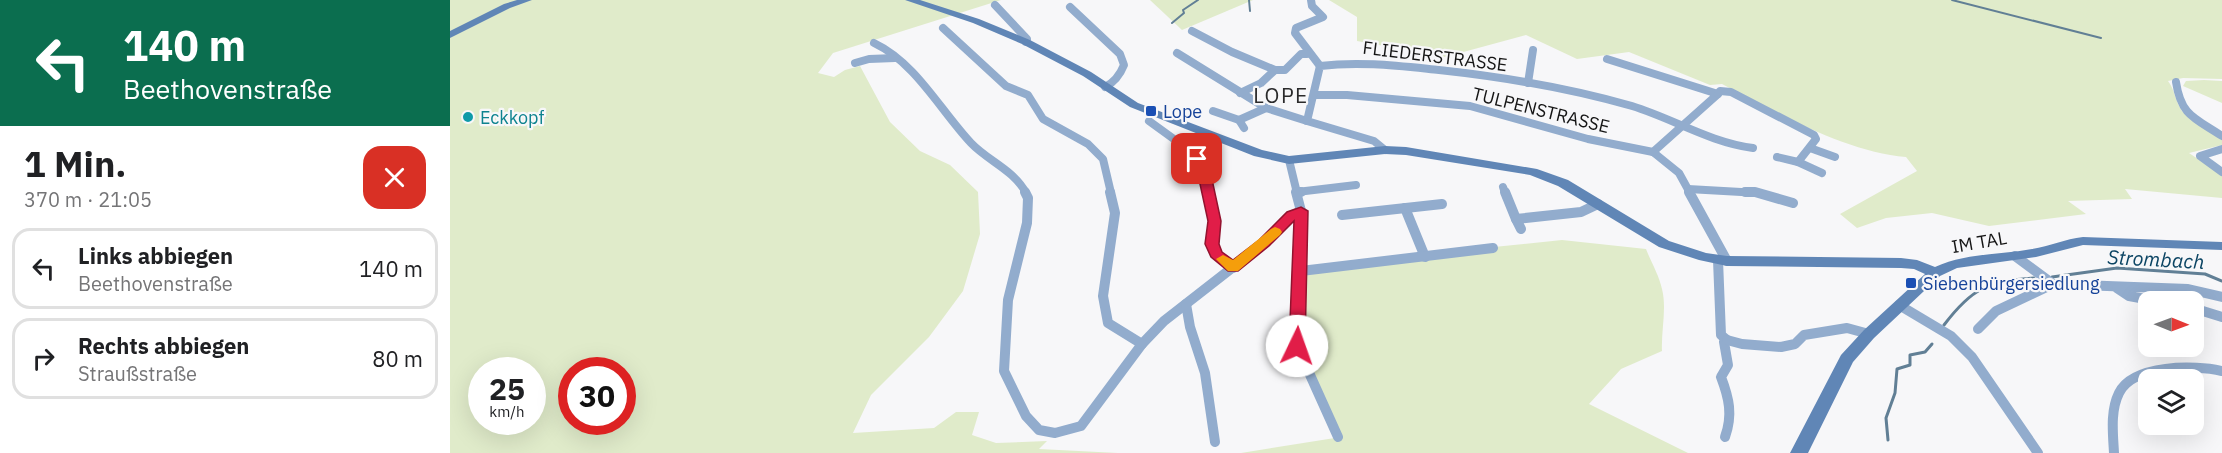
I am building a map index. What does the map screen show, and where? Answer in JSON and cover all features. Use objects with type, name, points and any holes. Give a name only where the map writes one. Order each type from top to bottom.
[{"type":"street","points":[[450,35],[507,6],[527,0]]},
{"type":"street","points":[[910,0],[976,21],[1026,42],[1072,65],[1134,105],[1257,153],[1289,160],[1385,150],[1406,151],[1546,175],[1664,244],[1723,261],[1901,263],[1917,265],[1935,273]]},
{"type":"street","points":[[1307,121],[1314,94],[1313,82],[1320,66],[1307,54],[1304,44],[1295,33],[1296,28],[1323,17],[1312,6],[1311,0]]},
{"type":"street","points":[[995,5],[1028,39],[1026,42]]},
{"type":"street","points":[[1070,7],[1120,54],[1124,65],[1120,74],[1113,83],[1105,87]]},
{"type":"street","points":[[943,28],[1006,86],[1028,95],[1043,119],[1088,144],[1103,159],[1115,213],[1103,296],[1108,324],[1142,344]]},
{"type":"street","points":[[1192,31],[1232,52],[1275,70],[1285,69],[1301,54],[1307,54]]},
{"type":"street","points":[[874,43],[887,49],[931,92],[972,144],[1020,182],[1028,198],[1022,252],[1008,300],[1004,371],[1026,416],[1039,430],[1054,433],[1082,426],[1142,344],[1164,321],[1264,243],[1292,215],[1301,211]]},
{"type":"street","points":[[1528,83],[1533,50]]},
{"type":"street","points":[[1177,52],[1266,108],[1374,141],[1385,150]]},
{"type":"street","points":[[855,63],[869,59],[895,58]]},
{"type":"street","points":[[1607,59],[1718,94]]},
{"type":"street","name":"FLIEDERSTRASSE","points":[[1320,66],[1349,62],[1473,73],[1582,92],[1663,116],[1681,126],[1732,146],[1753,148]]},
{"type":"street","points":[[1240,93],[1261,83],[1275,70]]},
{"type":"street","points":[[2176,82],[2179,101],[2187,112],[2222,136]]},
{"type":"street","points":[[1798,162],[1816,139],[1808,131],[1731,92],[1720,91],[1653,152],[1679,173],[1723,261],[1721,334],[1727,340],[1742,344],[1781,346],[1795,344],[1804,335],[1847,328],[1869,334]]},
{"type":"street","name":"TULPENSTRASSE","points":[[1314,94],[1347,94],[1470,106],[1588,139],[1653,152]]},
{"type":"street","points":[[1239,120],[1266,108]]},
{"type":"street","points":[[1212,111],[1239,120],[1244,128]]},
{"type":"street","points":[[1149,121],[1189,150],[1204,170],[1215,221],[1212,244],[1216,254],[1233,267]]},
{"type":"street","points":[[1810,148],[1835,157]]},
{"type":"street","points":[[2222,149],[2200,156],[2222,172]]},
{"type":"street","points":[[1777,157],[1798,162],[1822,173]]},
{"type":"street","points":[[1289,160],[1301,211],[1297,346],[1338,437]]},
{"type":"street","points":[[1297,192],[1356,185]]},
{"type":"street","points":[[1503,188],[1521,229]]},
{"type":"street","points":[[1688,189],[1755,192],[1792,203]]},
{"type":"street","points":[[1342,215],[1442,204]]},
{"type":"street","points":[[1516,219],[1581,212],[1598,204]]},
{"type":"street","points":[[1405,208],[1425,257]]},
{"type":"street","name":"IM TAL","points":[[1799,453],[1847,359],[1869,334],[1935,273],[1954,264],[2036,253],[2083,241],[2222,246]]},
{"type":"street","points":[[1301,271],[1492,248]]},
{"type":"street","points":[[2014,256],[2053,284],[2188,289],[2222,297]]},
{"type":"street","points":[[1978,329],[1996,311],[2053,284]]},
{"type":"street","points":[[2117,288],[2129,296],[2138,298]]},
{"type":"street","points":[[1186,304],[1190,327],[1205,373],[1215,442]]},
{"type":"street","points":[[1899,305],[1952,336],[1972,357],[2038,453]]},
{"type":"street","points":[[2204,311],[2222,317]]},
{"type":"street","points":[[1725,437],[1731,422],[1731,403],[1721,377],[1728,365],[1724,342],[1727,340]]},
{"type":"street","points":[[2114,453],[2114,408],[2120,391],[2129,382],[2156,370],[2178,365],[2222,370]]},
{"type":"green space","points":[[450,0],[1001,0],[833,53],[818,73],[834,77],[845,70],[860,66],[890,122],[920,151],[950,165],[978,192],[980,234],[963,291],[929,337],[871,395],[853,433],[934,428],[956,412],[979,412],[972,435],[996,443],[1047,441],[1039,449],[1118,453],[450,453]]},
{"type":"green space","points":[[1150,0],[1253,0],[1182,30]]},
{"type":"green space","points":[[1329,0],[2222,0],[2222,79],[2183,78],[2168,81],[2182,111],[2195,123],[2222,139],[2222,145],[2189,153],[2222,175],[2222,198],[2125,189],[2132,199],[2068,201],[2086,214],[1989,226],[1932,213],[1886,218],[1857,228],[1840,214],[1917,171],[1906,157],[1883,154],[1835,139],[1722,84],[1710,85],[1629,52],[1577,59],[1526,35],[1445,57],[1357,41],[1357,17]]},
{"type":"green space","points":[[2186,81],[2222,81],[2222,103],[2183,86]]},
{"type":"green space","points":[[1562,240],[1646,249],[1662,289],[1664,312],[1662,351],[1621,369],[1589,404],[1688,453],[1241,453],[1341,437],[1299,346],[1305,275],[1494,247]]},
{"type":"waterway","points":[[1172,23],[1184,13],[1183,10],[1198,0]]},
{"type":"waterway","points":[[1249,0],[1250,11]]},
{"type":"waterway","points":[[1952,0],[2101,38]]},
{"type":"waterway","name":"Strombach","points":[[2052,277],[2117,268],[2205,274],[2222,281]]},
{"type":"waterway","name":"Strombach","points":[[1944,325],[1963,302],[1982,289],[2004,281],[2034,278]]},
{"type":"waterway","name":"Strombach","points":[[1888,440],[1886,418],[1895,393],[1897,369],[1910,365],[1910,355],[1925,352],[1932,344]]},
{"type":"slow traffic","points":[[1223,259],[1233,267],[1275,232]]},
{"type":"place","name":"Lope","points":[[1151,111]]},
{"type":"place","name":"Eckkopf","points":[[468,117]]},
{"type":"place","name":"Siebenbürgersiedlung","points":[[1911,283]]},
{"type":"district","name":"LOPE","points":[[1281,95]]},
{"type":"route","points":[[1197,159],[1204,170],[1215,221],[1212,244],[1216,254],[1233,267],[1264,243],[1292,215],[1301,211],[1297,346]]}]
